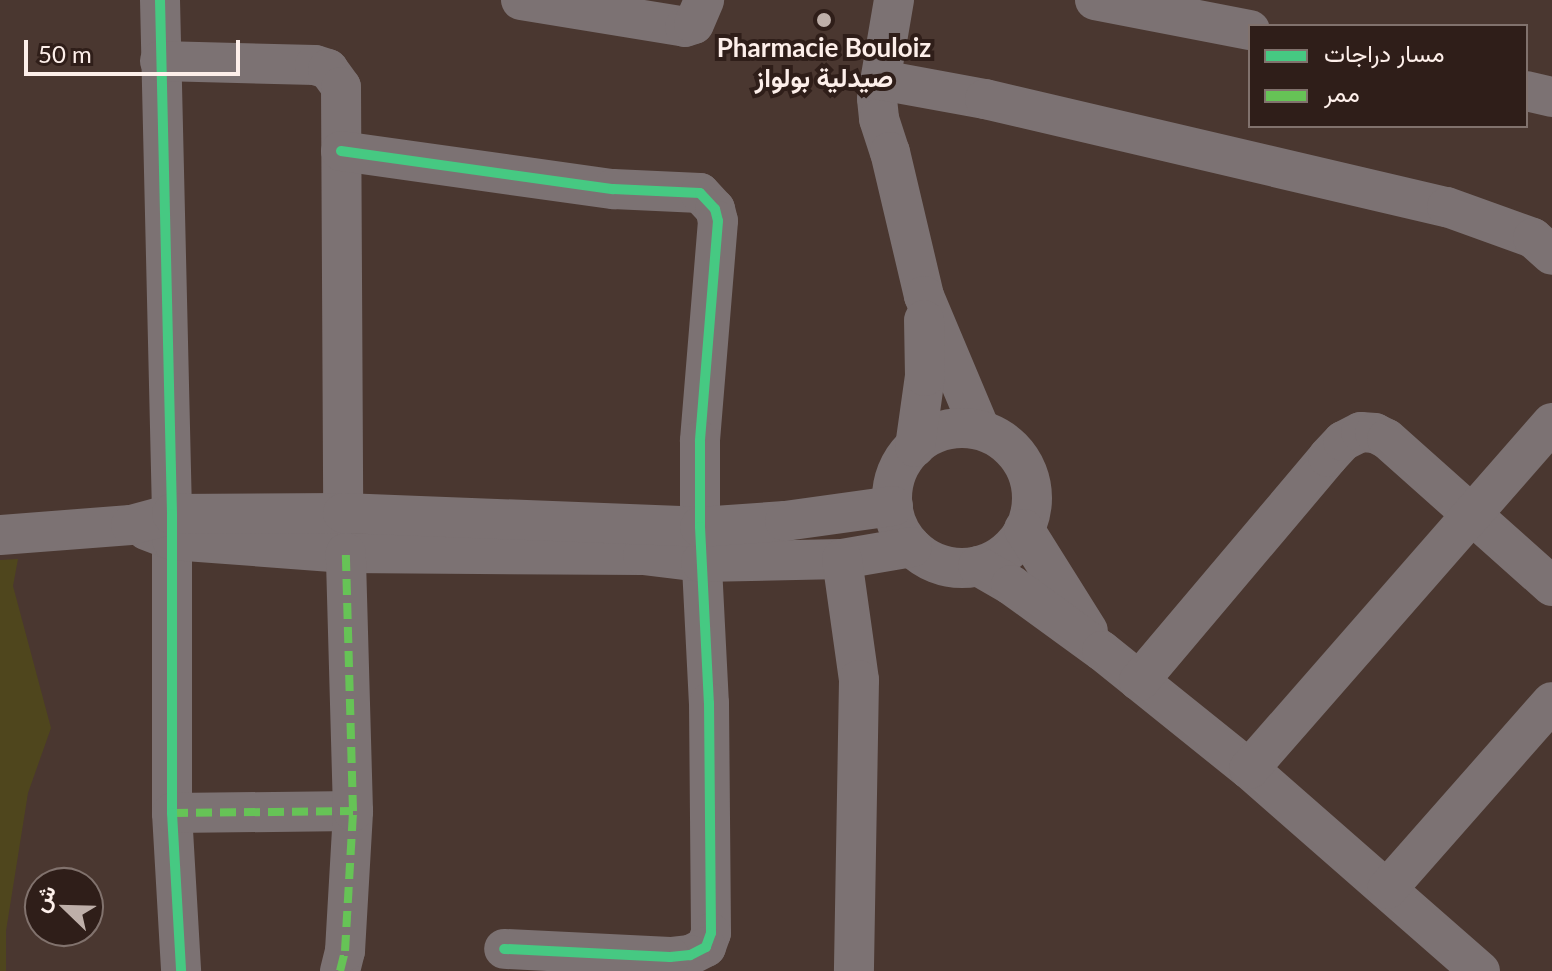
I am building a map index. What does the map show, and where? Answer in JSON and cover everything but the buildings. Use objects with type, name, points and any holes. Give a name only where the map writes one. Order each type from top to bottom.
[{"type":"street","points":[[160,0],[172,527],[172,813],[181,971]]},
{"type":"street","points":[[521,0],[585,5],[685,27],[694,24],[704,0]]},
{"type":"street","points":[[894,0],[877,99],[879,119],[890,152],[924,296],[980,429]]},
{"type":"street","points":[[1095,0],[1248,30]]},
{"type":"street","points":[[160,61],[315,65],[337,76],[344,100],[341,151],[343,513]]},
{"type":"street","points":[[881,80],[985,99],[1447,207],[1533,238],[1552,255]]},
{"type":"street","points":[[1528,91],[1552,97]]},
{"type":"street","points":[[341,151],[613,189],[706,196],[718,221],[700,441],[700,544],[709,703],[711,933],[707,959],[690,955],[646,958],[504,949]]},
{"type":"street","points":[[915,447],[925,376],[924,296]]},
{"type":"street","points":[[1249,769],[1552,423]]},
{"type":"street","points":[[952,429],[980,429],[1011,448],[1024,466],[1031,497],[1024,529],[1005,553],[978,566],[942,565],[912,547],[899,528],[893,506],[893,485],[901,464],[915,447],[932,435],[952,429]]},
{"type":"street","points":[[1139,681],[1312,475],[1343,441],[1357,433],[1375,433],[1387,439],[1552,586]]},
{"type":"street","points":[[0,535],[131,525],[172,527],[346,553],[627,554],[700,544],[785,521],[893,506]]},
{"type":"street","points":[[172,527],[343,513],[842,559],[912,547]]},
{"type":"street","points":[[1024,529],[1102,651]]},
{"type":"street","points":[[340,971],[345,951],[353,811],[346,553]]},
{"type":"street","points":[[842,559],[859,680],[854,971]]},
{"type":"street","points":[[978,566],[1011,585],[1102,651],[1249,769],[1480,971]]},
{"type":"street","points":[[1387,889],[1552,702]]},
{"type":"street","points":[[172,813],[353,811]]},
{"type":"shaded area","points":[[18,559],[13,586],[51,728],[28,793],[6,931],[6,971],[0,971],[0,560]]},
{"type":"marked path","points":[[340,971],[345,951],[353,811],[346,553]]},
{"type":"marked path","points":[[172,813],[353,811]]},
{"type":"cycle path","points":[[160,0],[172,514],[172,813],[181,971]]},
{"type":"cycle path","points":[[341,151],[613,189],[700,193],[715,209],[718,221],[700,441],[700,527],[709,703],[711,933],[706,947],[690,955],[670,957],[504,949]]},
{"type":"place","name":"Pharmacie Bouloiz صيدلية بولواز","points":[[824,20]]}]
